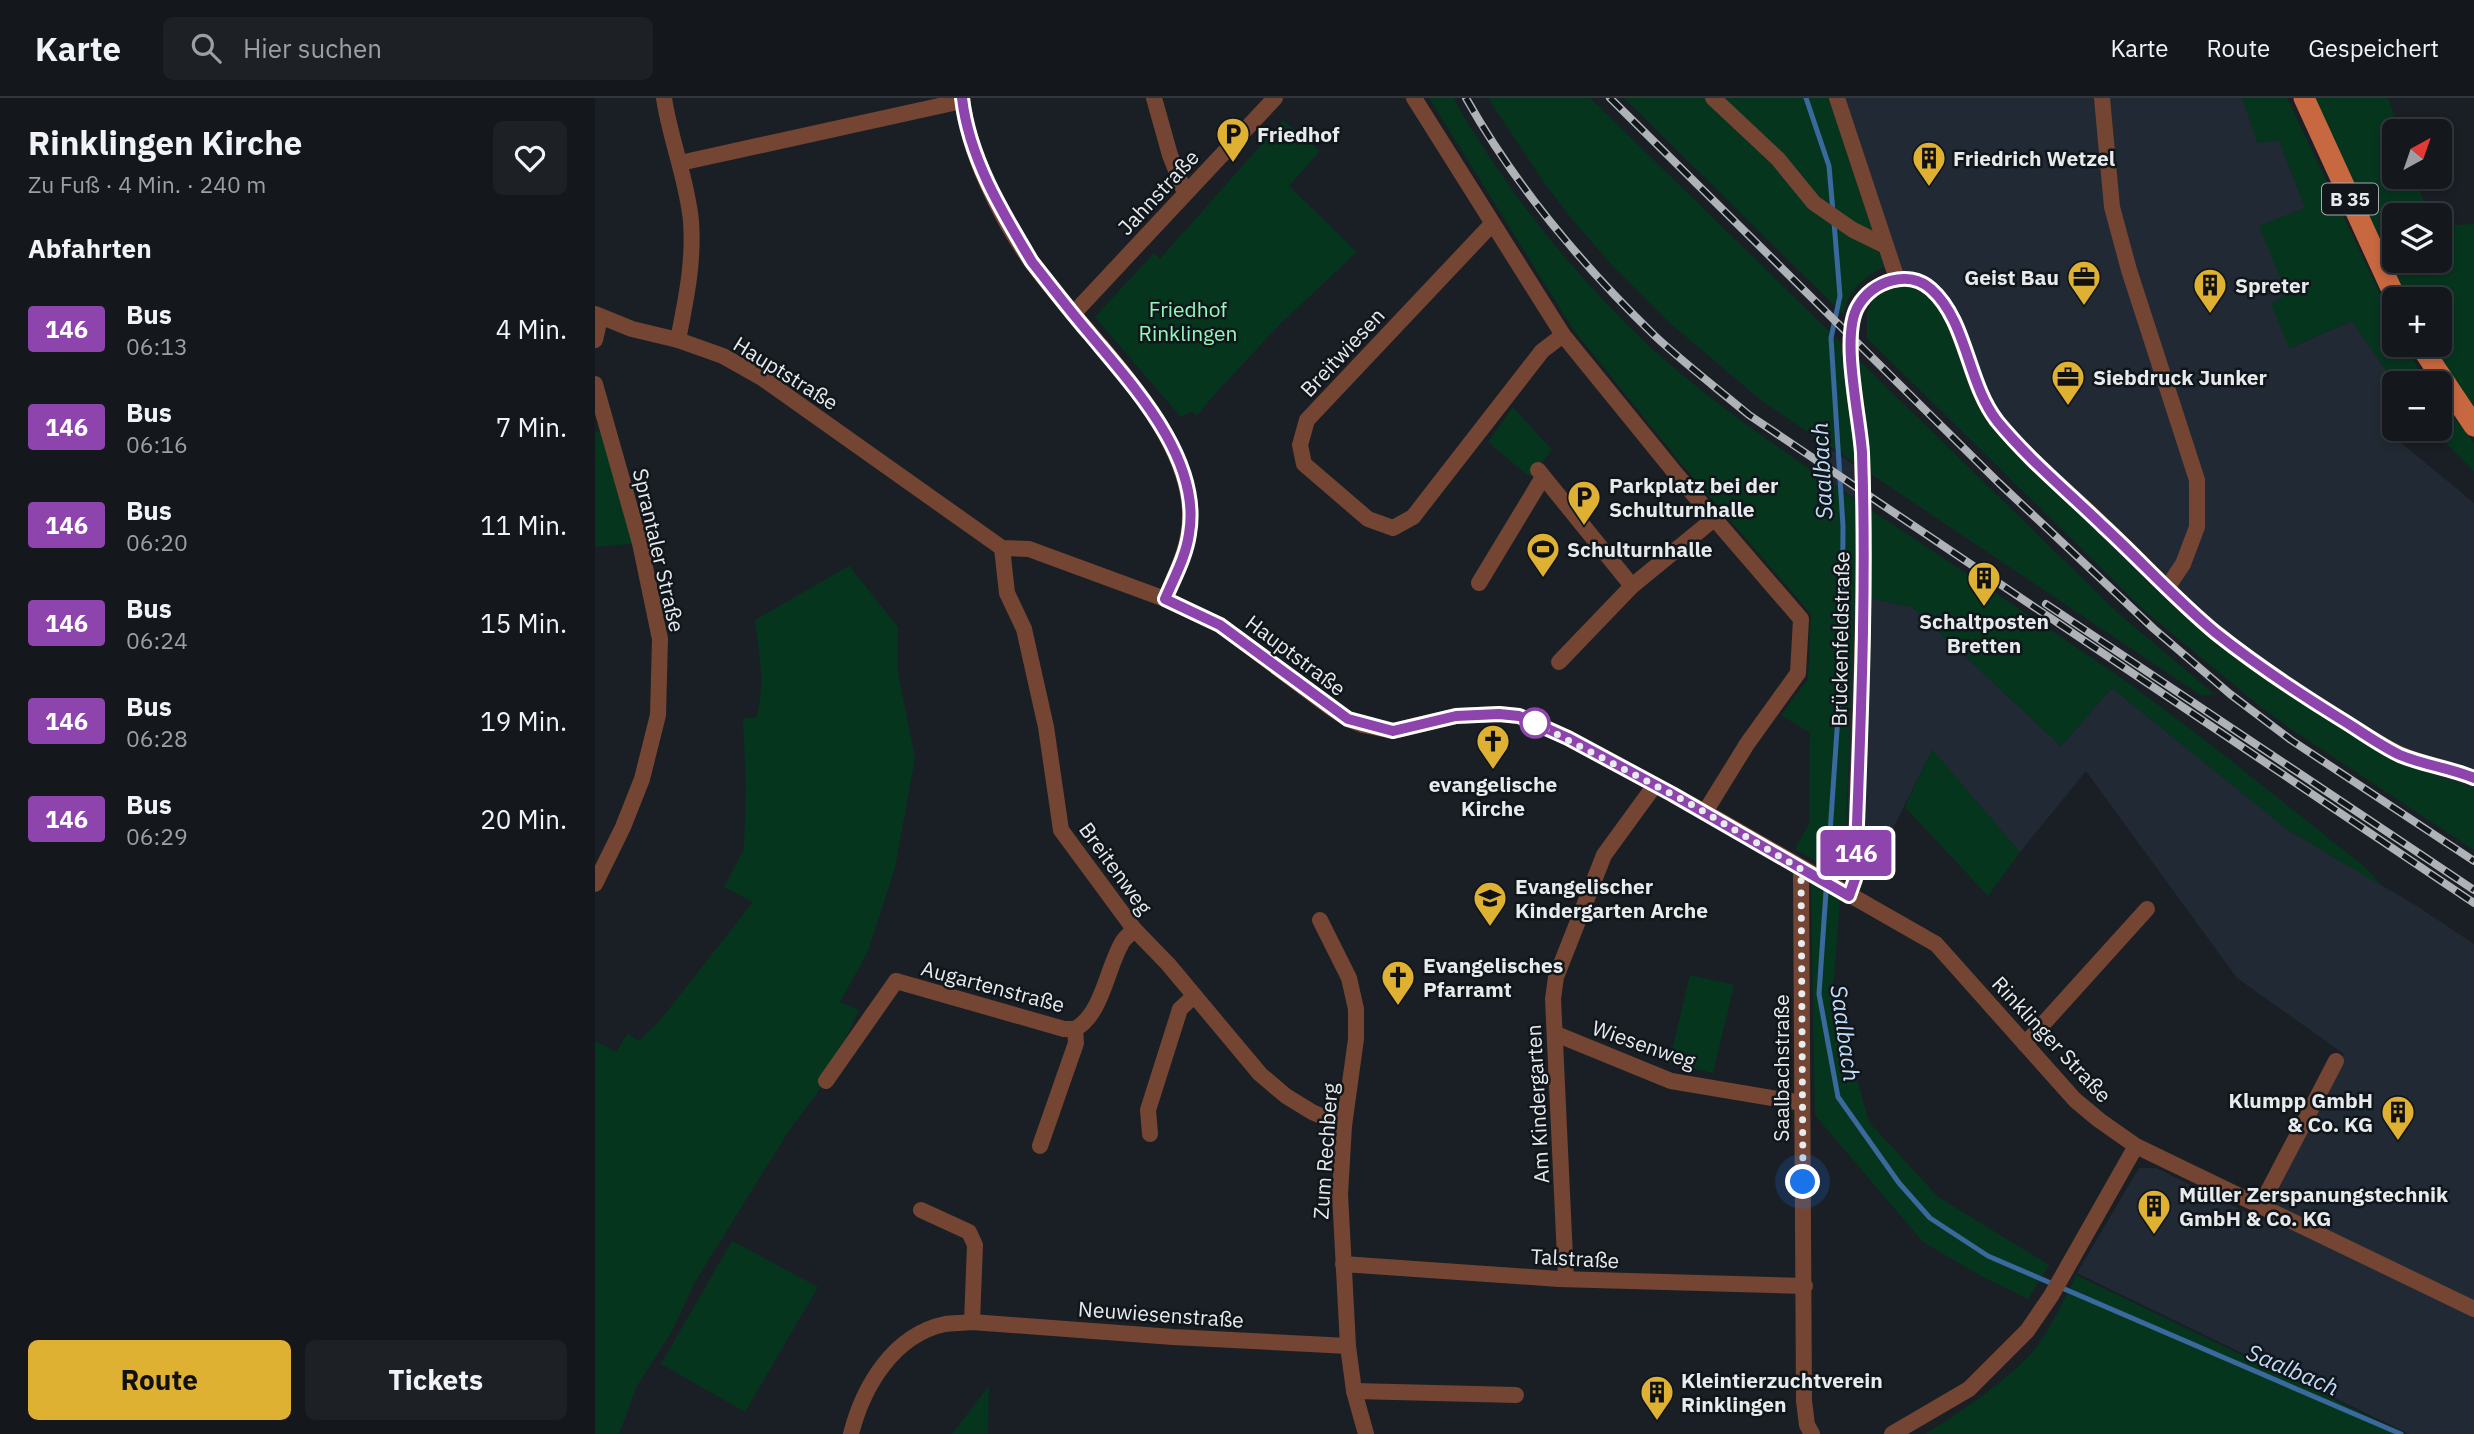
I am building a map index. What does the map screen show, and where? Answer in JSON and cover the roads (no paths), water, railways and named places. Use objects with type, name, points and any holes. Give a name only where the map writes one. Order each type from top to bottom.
[{"type":"main road","name":"B 35","points":[[2304,98],[2391,287]]},
{"type":"main road","points":[[2428,357],[2474,426]]},
{"type":"street","points":[[663,98],[691,219],[692,268],[678,340]]},
{"type":"street","points":[[1154,98],[1170,155],[1185,193]]},
{"type":"street","name":"Jahnstraße","points":[[1073,314],[1275,98]]},
{"type":"street","points":[[1415,98],[1563,335],[1676,474],[1801,619],[1798,673],[1747,744],[1705,812]]},
{"type":"street","points":[[1713,98],[1778,159],[1814,203],[1853,230],[1886,246]]},
{"type":"street","points":[[1837,98],[1897,279],[1911,279],[1922,283],[1944,303],[1978,391],[1994,418],[2027,456],[2219,635],[2268,671],[2397,753],[2423,764],[2474,778]]},
{"type":"street","points":[[2102,98],[2112,207],[2129,270],[2197,480],[2197,527],[2183,564],[2167,588]]},
{"type":"street","points":[[680,163],[962,100],[973,145],[996,201],[1032,262],[1138,392],[1177,456],[1186,485],[1190,511],[1189,533],[1184,554],[1165,599]]},
{"type":"street","name":"Breitwiesen","points":[[1492,223],[1307,420],[1300,445],[1304,464],[1368,519],[1393,528],[1413,517],[1542,351],[1563,335]]},
{"type":"street","name":"Brückenfeldstraße","points":[[1845,893],[1855,879],[1862,648],[1862,451],[1850,339],[1858,305],[1873,290],[1897,279]]},
{"type":"street","points":[[595,340],[597,316]]},
{"type":"street","name":"Hauptstraße","points":[[597,316],[723,356],[762,378],[1002,548],[1029,549],[1165,599],[1220,625],[1348,719],[1393,731],[1456,716],[1519,716],[1568,738],[1705,812],[1804,870]]},
{"type":"street","name":"Sprantaler Straße","points":[[595,384],[640,543],[660,639],[658,715],[642,779],[623,827],[595,884]]},
{"type":"street","points":[[1479,583],[1540,473],[1632,586]]},
{"type":"street","points":[[1559,662],[1632,586],[1714,517]]},
{"type":"street","name":"Breitenweg","points":[[1002,548],[1007,593],[1024,629],[1047,727],[1061,830],[1135,929],[1260,1074],[1294,1102],[1344,1126]]},
{"type":"street","name":"Am Kindergarten","points":[[1566,1279],[1553,999],[1556,977],[1604,855],[1655,785]]},
{"type":"street","name":"Rinklinger Straße","points":[[1804,870],[1936,944],[2075,1100],[2136,1146],[2474,1309]]},
{"type":"street","name":"Saalbachstraße","points":[[1804,870],[1804,1401],[1807,1425],[1812,1434]]},
{"type":"street","points":[[2025,1044],[2147,909]]},
{"type":"street","name":"Zum Rechberg","points":[[1320,920],[1349,978],[1356,1009],[1356,1039],[1344,1126],[1340,1194],[1348,1346],[1354,1391],[1366,1434]]},
{"type":"street","name":"Augartenstraße","points":[[825,1081],[896,981],[998,1012],[1064,1029],[1075,1029],[1091,1014],[1123,941],[1135,929]]},
{"type":"street","points":[[1150,1134],[1147,1110],[1180,1009],[1195,996]]},
{"type":"street","name":"Augartenstraße","points":[[1040,1146],[1076,1042],[1075,1029]]},
{"type":"street","name":"Wiesenweg","points":[[1556,1034],[1671,1081],[1802,1103]]},
{"type":"street","points":[[2260,1205],[2336,1061]]},
{"type":"street","points":[[1892,1434],[1969,1389],[2027,1331],[2051,1296],[2136,1146]]},
{"type":"street","points":[[921,1210],[969,1232],[975,1245],[972,1322]]},
{"type":"street","name":"Talstraße","points":[[1343,1264],[1566,1279],[1805,1286]]},
{"type":"street","name":"Neuwiesenstraße","points":[[851,1434],[865,1396],[891,1354],[903,1344],[934,1328],[972,1322],[1173,1337],[1348,1346]]},
{"type":"street","points":[[1354,1391],[1516,1395]]},
{"type":"waterway","name":"Saalbach","points":[[1806,98],[1829,166],[1833,212]]},
{"type":"waterway","name":"Saalbach","points":[[1834,222],[1840,296],[1831,338],[1843,526],[1842,657],[1819,994],[1838,1097],[1899,1183],[1930,1218],[1988,1256],[2401,1434]]},
{"type":"railway","points":[[1466,98],[1506,163],[1576,253],[1655,336],[1749,415],[2474,903]]},
{"type":"railway","points":[[1610,98],[1999,483],[2154,629],[2230,694],[2291,740],[2474,861]]},
{"type":"railway","points":[[2046,604],[2474,890]]},
{"type":"place","name":"Friedhof","points":[[1233,164]]},
{"type":"place","name":"Friedrich Wetzel","points":[[1929,188]]},
{"type":"place","name":"Geist Bau","points":[[2084,307]]},
{"type":"place","name":"Spreter","points":[[2210,315]]},
{"type":"place","name":"Siebdruck Junker","points":[[2068,407]]},
{"type":"place","name":"Parkplatz bei der Schulturnhalle","points":[[1584,527]]},
{"type":"place","name":"Schulturnhalle","points":[[1543,579]]},
{"type":"place","name":"Schaltposten Bretten","points":[[1984,608]]},
{"type":"place","name":"evangelische Kirche","points":[[1493,771]]},
{"type":"place","name":"Evangelischer Kindergarten Arche","points":[[1490,928]]},
{"type":"place","name":"Evangelisches Pfarramt","points":[[1398,1007]]},
{"type":"place","name":"Klumpp GmbH & Co. KG","points":[[2398,1142]]},
{"type":"place","name":"Müller Zerspanungstechnik GmbH & Co. KG","points":[[2154,1236]]},
{"type":"place","name":"Kleintierzuchtverein Rinklingen","points":[[1657,1422]]},
{"type":"park label","name":"Friedhof Rinklingen","points":[[1188,321]]}]
